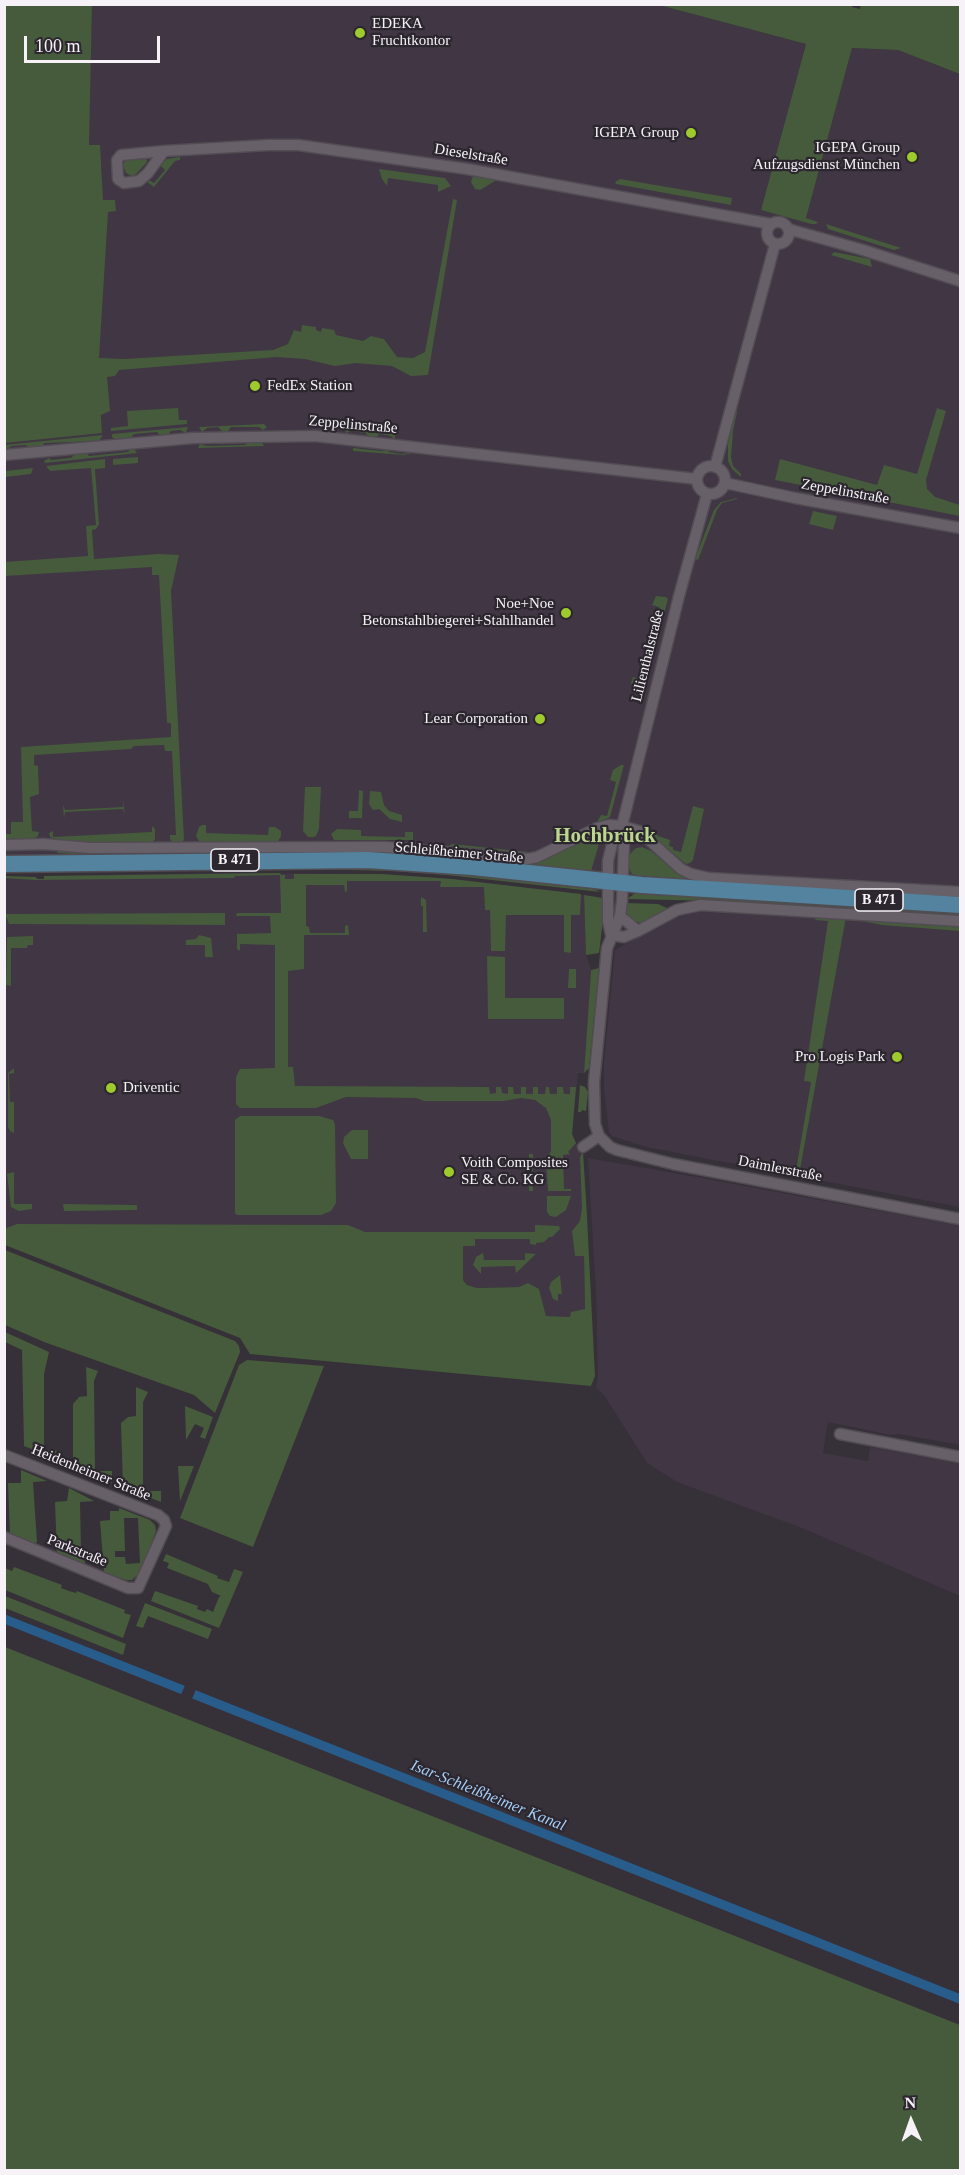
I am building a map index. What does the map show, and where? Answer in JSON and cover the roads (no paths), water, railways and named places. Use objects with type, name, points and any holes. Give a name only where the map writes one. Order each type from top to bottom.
[{"type":"main road","name":"Schleißheimer Straße","points":[[4,864],[367,860],[446,864],[614,882],[797,896],[960,905]]},
{"type":"street","name":"Dieselstraße","points":[[164,151],[269,145],[320,147],[477,171],[771,224]]},
{"type":"street","points":[[780,222],[788,229],[789,236],[785,242],[775,243],[768,237],[767,230],[771,224],[780,222]]},
{"type":"street","points":[[788,229],[960,281]]},
{"type":"street","points":[[715,467],[775,243]]},
{"type":"street","name":"Zeppelinstraße","points":[[4,455],[193,438],[315,436],[697,479]]},
{"type":"street","points":[[715,467],[722,471],[725,483],[716,494],[707,494],[701,490],[697,479],[703,469],[715,467]]},
{"type":"street","name":"Zeppelinstraße","points":[[725,483],[960,528]]},
{"type":"street","name":"Lilienthalstraße","points":[[614,882],[624,844],[621,834],[622,826],[679,596],[707,494]]},
{"type":"street","name":"Schleißheimer Straße","points":[[4,845],[44,844],[90,848],[384,847],[528,859],[537,857],[597,828],[607,825],[622,826]]},
{"type":"street","points":[[622,826],[639,831],[691,874],[710,878],[960,892]]},
{"type":"street","points":[[583,1147],[599,1136],[595,1124],[594,1082],[606,961],[611,936],[620,916],[614,882]]},
{"type":"street","points":[[611,936],[608,921],[614,882]]},
{"type":"street","points":[[611,936],[624,937],[677,910],[701,905],[960,921]]},
{"type":"street","points":[[620,916],[639,930]]},
{"type":"street","name":"Daimlerstraße","points":[[599,1136],[610,1147],[617,1150],[673,1164],[960,1219]]},
{"type":"street","points":[[840,1434],[960,1456]]},
{"type":"street","name":"Heidenheimer Straße","points":[[4,1455],[164,1520],[166,1526],[138,1588]]},
{"type":"street","name":"Parkstraße","points":[[4,1537],[128,1588],[138,1588]]},
{"type":"water","points":[[4,1614],[960,1994],[960,2004],[5,1624]]},
{"type":"place","name":"EDEKA Fruchtkontor","points":[[360,33]]},
{"type":"place","name":"IGEPA Group","points":[[691,133]]},
{"type":"place","name":"IGEPA Group Aufzugsdienst München","points":[[912,157]]},
{"type":"place","name":"FedEx Station","points":[[255,386]]},
{"type":"place","name":"Noe+Noe Betonstahlbiegerei+Stahlhandel","points":[[566,613]]},
{"type":"place","name":"Lear Corporation","points":[[540,719]]},
{"type":"place","name":"Pro Logis Park","points":[[897,1057]]},
{"type":"place","name":"Driventic","points":[[111,1088]]},
{"type":"place","name":"Voith Composites SE & Co. KG","points":[[449,1172]]},
{"type":"district","name":"Hochbrück","points":[[605,837]]},
{"type":"water label","name":"Isar-Schleißheimer Kanal","points":[[488,1796]]}]
